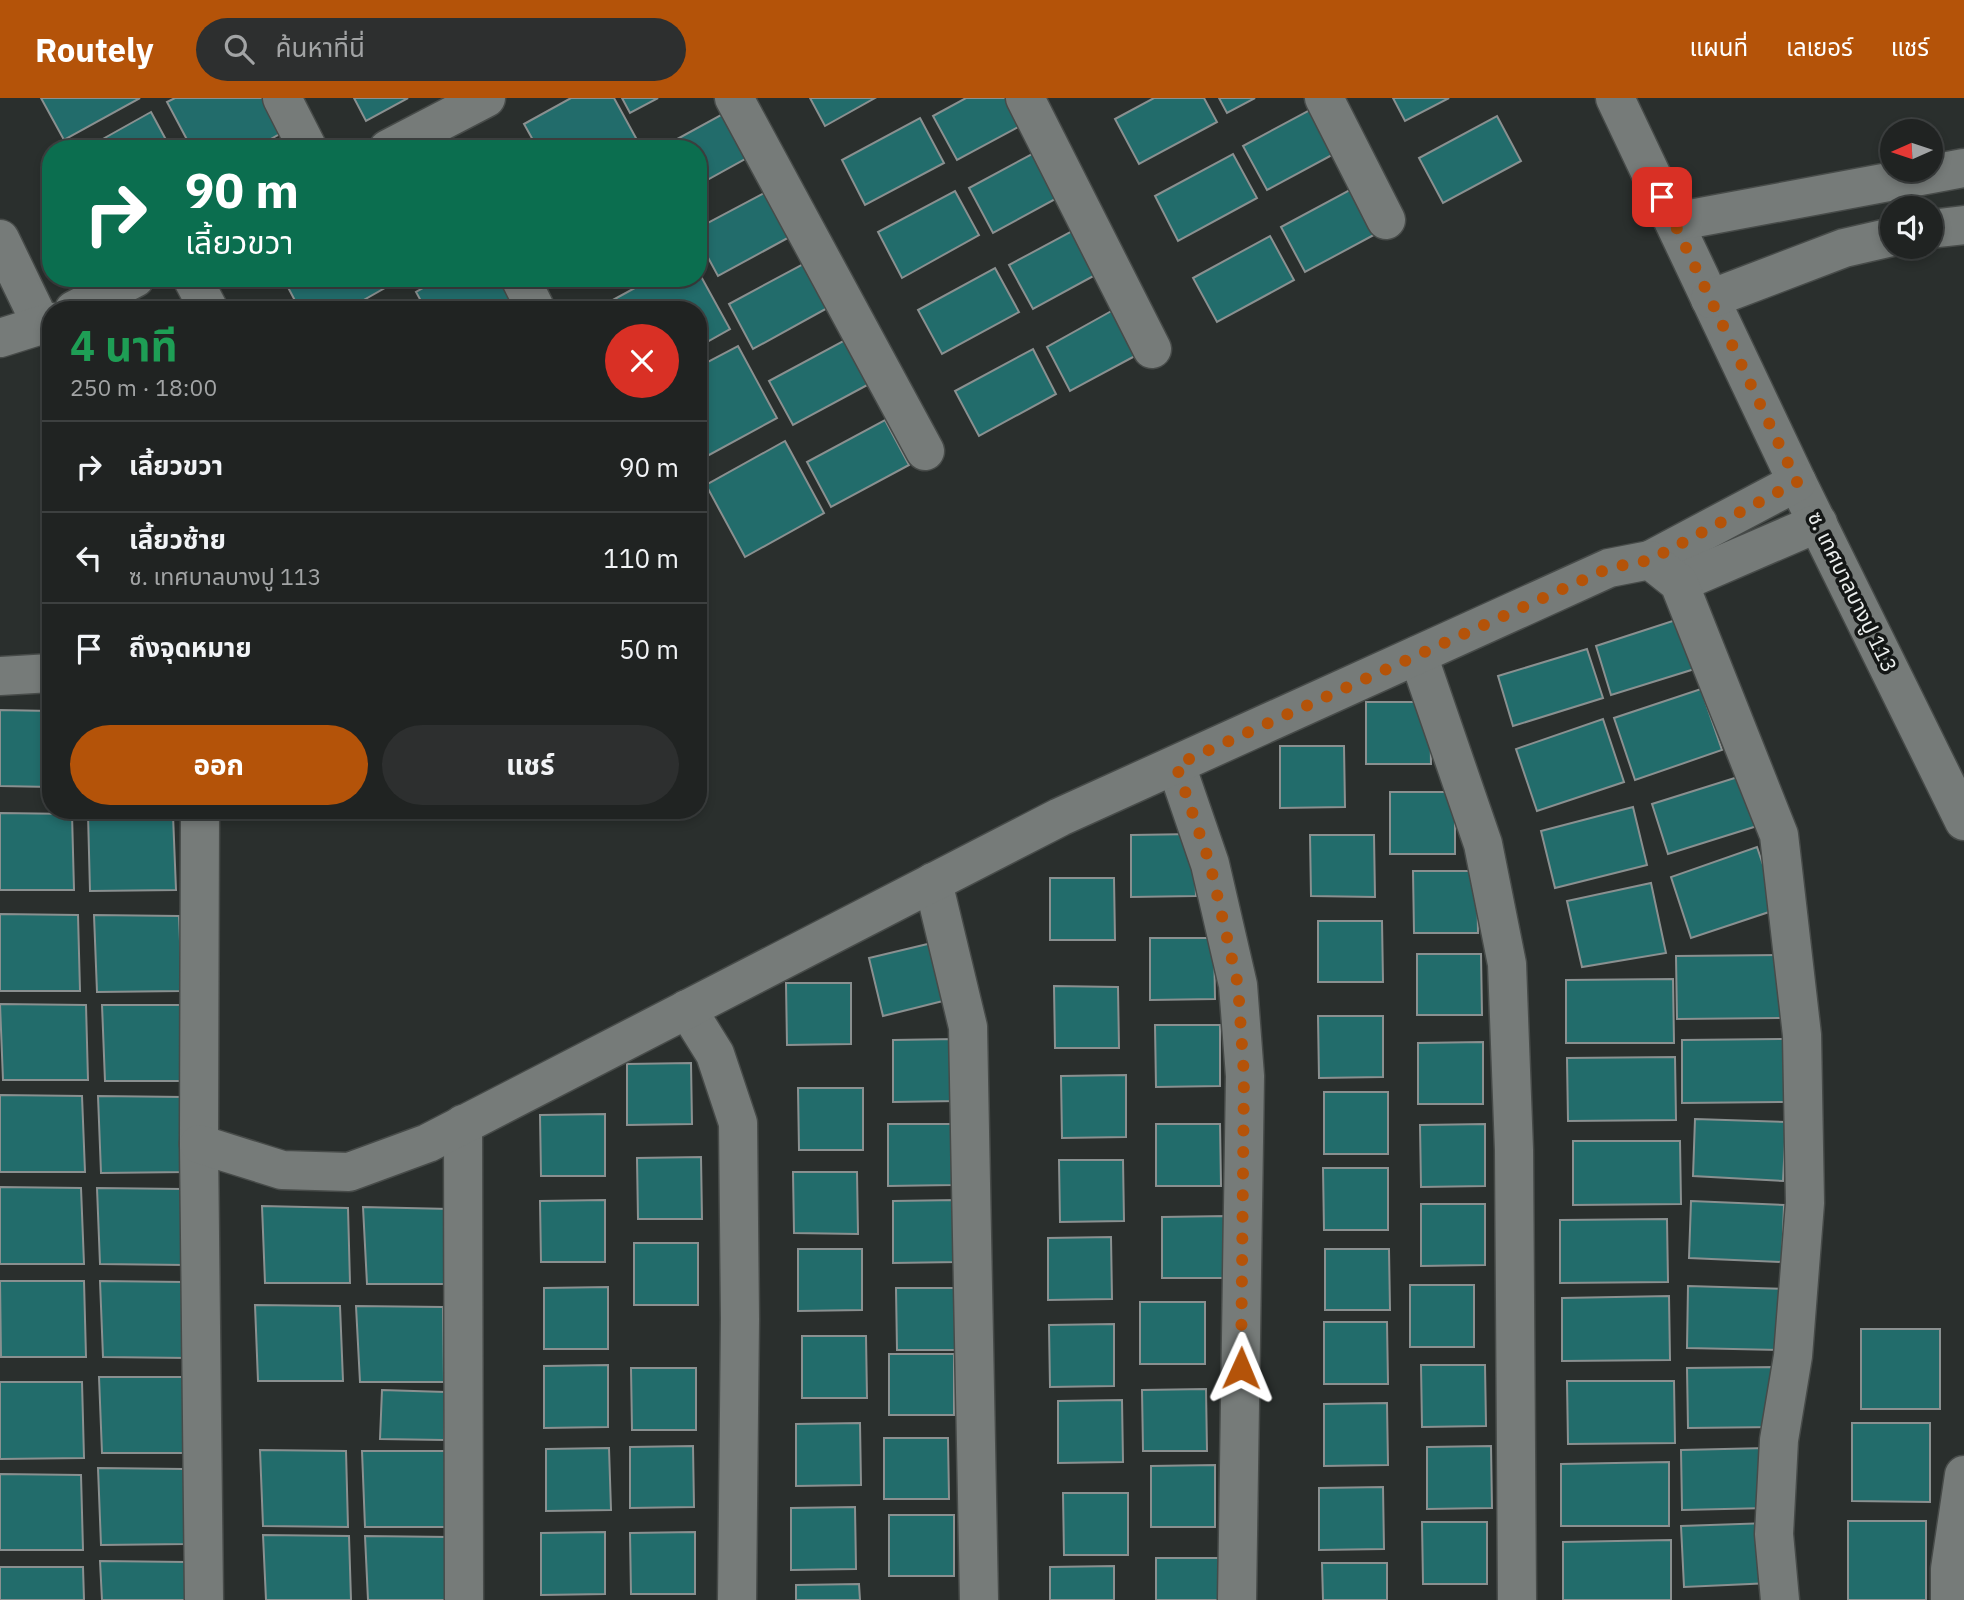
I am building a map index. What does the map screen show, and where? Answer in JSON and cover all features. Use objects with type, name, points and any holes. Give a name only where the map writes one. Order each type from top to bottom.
[{"type":"street","points":[[282,98],[303,140]]},
{"type":"street","points":[[426,140],[447,135],[486,98]]},
{"type":"street","points":[[734,98],[925,451]]},
{"type":"street","points":[[1025,98],[1152,349]]},
{"type":"street","points":[[1324,98],[1387,220]]},
{"type":"street","name":"ซ. เทศบาลบางปู 113","points":[[1615,98],[1797,482],[1964,821]]},
{"type":"street","points":[[1674,222],[1964,168]]},
{"type":"street","points":[[1943,227],[1964,225]]},
{"type":"street","points":[[0,239],[43,301]]},
{"type":"street","points":[[1710,299],[1844,248],[1880,240]]},
{"type":"street","points":[[90,301],[117,287]]},
{"type":"street","points":[[0,338],[42,323]]},
{"type":"street","points":[[1665,572],[1797,482]]},
{"type":"street","points":[[199,1144],[282,1170],[349,1172],[428,1143],[1060,817],[1609,568],[1665,572],[1818,523]]},
{"type":"street","points":[[1665,572],[1779,835],[1802,1035],[1805,1203],[1793,1356],[1779,1440],[1774,1534],[1780,1600]]},
{"type":"street","points":[[1418,655],[1483,845],[1507,964],[1514,1150],[1517,1600]]},
{"type":"street","points":[[0,676],[42,674]]},
{"type":"street","points":[[1176,765],[1210,864],[1238,985],[1244,1063],[1237,1600]]},
{"type":"street","points":[[202,819],[199,1144],[204,1600]]},
{"type":"street","points":[[933,882],[968,1027],[979,1600]]},
{"type":"street","points":[[687,1009],[715,1054],[738,1122],[740,1319],[737,1600]]},
{"type":"street","points":[[463,1124],[464,1600]]},
{"type":"street","points":[[1950,1600],[1950,1569],[1963,1483]]},
{"type":"building","points":[[41,98],[140,98],[64,140]]},
{"type":"building","points":[[175,98],[268,98],[285,131],[269,140],[187,140],[167,102]]},
{"type":"building","points":[[354,98],[408,98],[366,121]]},
{"type":"building","points":[[571,98],[614,98],[637,140],[533,140],[524,124]]},
{"type":"building","points":[[622,98],[658,98],[630,113]]},
{"type":"building","points":[[810,98],[875,98],[825,126]]},
{"type":"building","points":[[966,98],[1024,98],[1035,118],[957,160],[933,116]]},
{"type":"building","points":[[1154,98],[1204,98],[1217,122],[1139,164],[1115,119]]},
{"type":"building","points":[[1219,98],[1255,98],[1227,113]]},
{"type":"building","points":[[1393,98],[1449,98],[1405,121]]},
{"type":"building","points":[[1321,104],[1345,148],[1267,190],[1243,146]]},
{"type":"building","points":[[730,110],[754,154],[707,180],[707,140],[675,140]]},
{"type":"building","points":[[151,112],[166,140],[101,140]]},
{"type":"building","points":[[1497,116],[1521,161],[1443,203],[1419,158]]},
{"type":"building","points":[[920,118],[944,163],[865,205],[842,160]]},
{"type":"building","points":[[1047,146],[1070,191],[993,233],[969,188]]},
{"type":"building","points":[[1233,154],[1257,198],[1178,241],[1155,196]]},
{"type":"building","points":[[1359,185],[1383,230],[1305,272],[1281,227]]},
{"type":"building","points":[[772,189],[795,234],[718,276],[707,256],[707,223]]},
{"type":"building","points":[[955,191],[979,235],[902,278],[878,232]]},
{"type":"building","points":[[1087,223],[1110,267],[1033,309],[1009,265]]},
{"type":"building","points":[[1270,236],[1294,280],[1217,322],[1193,278]]},
{"type":"building","points":[[807,262],[831,306],[753,349],[729,304]]},
{"type":"building","points":[[995,268],[1019,312],[942,354],[918,310]]},
{"type":"building","points":[[288,287],[386,287],[362,301],[295,301]]},
{"type":"building","points":[[425,287],[517,287],[524,301],[421,301],[416,292]]},
{"type":"building","points":[[637,287],[707,287],[730,329],[707,342],[707,301],[611,301]]},
{"type":"building","points":[[1124,304],[1148,349],[1070,391],[1047,347]]},
{"type":"building","points":[[847,339],[871,383],[793,425],[769,381]]},
{"type":"building","points":[[738,346],[777,418],[707,456],[707,362]]},
{"type":"building","points":[[1033,349],[1056,394],[979,436],[955,391]]},
{"type":"building","points":[[885,420],[909,465],[831,507],[807,462]]},
{"type":"building","points":[[785,441],[824,513],[745,557],[707,484]]},
{"type":"building","points":[[1685,617],[1701,667],[1611,695],[1596,646]]},
{"type":"building","points":[[1587,649],[1603,698],[1513,726],[1498,676]]},
{"type":"building","points":[[1701,689],[1722,750],[1635,780],[1614,718]]},
{"type":"building","points":[[1366,702],[1430,702],[1431,764],[1366,764]]},
{"type":"building","points":[[0,710],[42,711],[42,787],[0,786]]},
{"type":"building","points":[[1603,719],[1624,782],[1537,811],[1516,749]]},
{"type":"building","points":[[1280,746],[1344,746],[1345,807],[1280,808]]},
{"type":"building","points":[[1741,776],[1757,826],[1668,854],[1652,804]]},
{"type":"building","points":[[1390,792],[1455,792],[1455,854],[1390,854]]},
{"type":"building","points":[[1633,807],[1647,865],[1555,888],[1541,831]]},
{"type":"building","points":[[0,813],[42,814],[42,819],[72,819],[74,890],[0,890]]},
{"type":"building","points":[[88,819],[173,819],[176,890],[90,891]]},
{"type":"building","points":[[1194,834],[1196,896],[1131,897],[1131,835]]},
{"type":"building","points":[[1310,835],[1374,835],[1375,897],[1311,896]]},
{"type":"building","points":[[1757,847],[1778,909],[1691,938],[1671,877]]},
{"type":"building","points":[[1413,871],[1477,871],[1478,933],[1414,933]]},
{"type":"building","points":[[1050,878],[1114,878],[1115,940],[1050,940]]},
{"type":"building","points":[[1651,883],[1666,953],[1582,967],[1567,901]]},
{"type":"building","points":[[0,914],[78,915],[80,991],[0,991]]},
{"type":"building","points":[[94,915],[179,916],[182,991],[97,992]]},
{"type":"building","points":[[1318,921],[1382,921],[1383,982],[1318,982]]},
{"type":"building","points":[[1150,938],[1214,938],[1215,999],[1150,1000]]},
{"type":"building","points":[[936,942],[951,999],[883,1016],[869,958]]},
{"type":"building","points":[[1417,954],[1481,954],[1482,1015],[1417,1015]]},
{"type":"building","points":[[1784,955],[1785,1018],[1677,1019],[1676,956]]},
{"type":"building","points":[[1673,979],[1674,1043],[1566,1043],[1566,980]]},
{"type":"building","points":[[786,983],[851,983],[851,1044],[787,1045]]},
{"type":"building","points":[[1054,986],[1118,987],[1119,1048],[1055,1048]]},
{"type":"building","points":[[0,1004],[86,1005],[88,1080],[3,1080]]},
{"type":"building","points":[[102,1005],[187,1005],[190,1081],[105,1081]]},
{"type":"building","points":[[1318,1016],[1383,1016],[1383,1077],[1319,1078]]},
{"type":"building","points":[[1155,1025],[1220,1025],[1220,1086],[1156,1087]]},
{"type":"building","points":[[957,1039],[958,1101],[893,1102],[893,1040]]},
{"type":"building","points":[[1789,1039],[1790,1102],[1682,1103],[1682,1040]]},
{"type":"building","points":[[1483,1042],[1483,1104],[1418,1104],[1418,1043]]},
{"type":"building","points":[[1675,1057],[1676,1120],[1568,1121],[1567,1058]]},
{"type":"building","points":[[691,1063],[692,1124],[627,1125],[627,1064]]},
{"type":"building","points":[[1126,1075],[1126,1137],[1062,1138],[1061,1076]]},
{"type":"building","points":[[798,1088],[863,1088],[863,1150],[799,1150]]},
{"type":"building","points":[[1324,1092],[1388,1092],[1388,1154],[1324,1154]]},
{"type":"building","points":[[0,1095],[82,1096],[85,1172],[0,1172]]},
{"type":"building","points":[[98,1096],[184,1097],[186,1172],[101,1173]]},
{"type":"building","points":[[605,1114],[605,1176],[541,1176],[540,1115]]},
{"type":"building","points":[[1695,1119],[1786,1122],[1783,1181],[1693,1176]]},
{"type":"building","points":[[888,1124],[952,1124],[953,1185],[888,1186]]},
{"type":"building","points":[[1156,1124],[1220,1124],[1221,1186],[1156,1186]]},
{"type":"building","points":[[1485,1124],[1485,1186],[1421,1187],[1420,1125]]},
{"type":"building","points":[[1573,1141],[1680,1141],[1681,1204],[1573,1205]]},
{"type":"building","points":[[701,1157],[702,1219],[638,1219],[637,1158]]},
{"type":"building","points":[[1059,1160],[1123,1160],[1124,1221],[1060,1222]]},
{"type":"building","points":[[1323,1168],[1388,1168],[1388,1230],[1324,1230]]},
{"type":"building","points":[[793,1172],[857,1172],[858,1234],[794,1233]]},
{"type":"building","points":[[0,1187],[81,1188],[84,1264],[0,1264]]},
{"type":"building","points":[[97,1188],[183,1189],[185,1265],[100,1264]]},
{"type":"building","points":[[605,1200],[605,1262],[541,1262],[540,1201]]},
{"type":"building","points":[[957,1200],[958,1262],[893,1263],[893,1201]]},
{"type":"building","points":[[1691,1201],[1784,1205],[1782,1262],[1689,1258]]},
{"type":"building","points":[[1421,1204],[1485,1204],[1485,1265],[1421,1266]]},
{"type":"building","points":[[262,1206],[348,1208],[350,1283],[265,1283]]},
{"type":"building","points":[[363,1207],[450,1209],[451,1284],[367,1284]]},
{"type":"building","points":[[1226,1216],[1226,1278],[1162,1278],[1162,1217]]},
{"type":"building","points":[[1667,1219],[1668,1282],[1560,1283],[1560,1220]]},
{"type":"building","points":[[1111,1237],[1112,1299],[1048,1300],[1048,1238]]},
{"type":"building","points":[[634,1243],[698,1243],[698,1305],[634,1305]]},
{"type":"building","points":[[798,1249],[862,1249],[862,1310],[798,1311]]},
{"type":"building","points":[[1325,1249],[1389,1249],[1390,1310],[1325,1310]]},
{"type":"building","points":[[0,1281],[84,1281],[86,1357],[1,1357]]},
{"type":"building","points":[[100,1281],[185,1282],[188,1358],[103,1357]]},
{"type":"building","points":[[1410,1285],[1474,1285],[1474,1347],[1410,1347]]},
{"type":"building","points":[[1688,1286],[1785,1289],[1783,1350],[1687,1348]]},
{"type":"building","points":[[608,1287],[608,1349],[544,1349],[544,1288]]},
{"type":"building","points":[[896,1288],[961,1288],[961,1350],[897,1350]]},
{"type":"building","points":[[1669,1296],[1670,1360],[1562,1361],[1562,1298]]},
{"type":"building","points":[[1140,1302],[1205,1302],[1205,1364],[1140,1364]]},
{"type":"building","points":[[255,1305],[340,1306],[343,1381],[258,1381]]},
{"type":"building","points":[[356,1306],[443,1307],[444,1382],[360,1382]]},
{"type":"building","points":[[1324,1322],[1387,1322],[1388,1384],[1324,1384]]},
{"type":"building","points":[[1114,1324],[1114,1386],[1050,1387],[1049,1325]]},
{"type":"building","points":[[1861,1329],[1940,1329],[1940,1409],[1861,1409]]},
{"type":"building","points":[[802,1336],[866,1336],[867,1398],[802,1398]]},
{"type":"building","points":[[889,1354],[954,1354],[954,1415],[889,1415]]},
{"type":"building","points":[[608,1365],[608,1427],[544,1428],[544,1366]]},
{"type":"building","points":[[1421,1365],[1485,1365],[1486,1426],[1422,1427]]},
{"type":"building","points":[[1776,1367],[1777,1427],[1688,1428],[1687,1368]]},
{"type":"building","points":[[631,1368],[696,1368],[696,1430],[632,1430]]},
{"type":"building","points":[[99,1377],[185,1377],[187,1453],[102,1453]]},
{"type":"building","points":[[1567,1381],[1674,1381],[1675,1443],[1568,1444]]},
{"type":"building","points":[[0,1382],[82,1382],[84,1458],[0,1459]]},
{"type":"building","points":[[1206,1389],[1207,1451],[1143,1451],[1142,1390]]},
{"type":"building","points":[[382,1390],[445,1392],[444,1440],[380,1439]]},
{"type":"building","points":[[1122,1400],[1123,1462],[1058,1463],[1058,1401]]},
{"type":"building","points":[[1387,1403],[1388,1465],[1324,1466],[1324,1404]]},
{"type":"building","points":[[860,1423],[861,1485],[796,1486],[796,1424]]},
{"type":"building","points":[[1852,1423],[1930,1423],[1930,1502],[1852,1501]]},
{"type":"building","points":[[884,1438],[948,1438],[949,1499],[884,1499]]},
{"type":"building","points":[[693,1446],[694,1507],[630,1508],[630,1447]]},
{"type":"building","points":[[1491,1446],[1492,1508],[1427,1509],[1427,1447]]},
{"type":"building","points":[[609,1448],[611,1510],[546,1511],[546,1449]]},
{"type":"building","points":[[1767,1448],[1768,1508],[1682,1510],[1681,1450]]},
{"type":"building","points":[[260,1450],[346,1451],[348,1527],[263,1526]]},
{"type":"building","points":[[362,1451],[447,1451],[450,1527],[365,1527]]},
{"type":"building","points":[[1669,1462],[1669,1526],[1561,1526],[1561,1464]]},
{"type":"building","points":[[1215,1465],[1215,1527],[1151,1527],[1151,1466]]},
{"type":"building","points":[[98,1468],[184,1469],[186,1544],[101,1545]]},
{"type":"building","points":[[0,1474],[81,1475],[83,1550],[0,1550]]},
{"type":"building","points":[[1383,1487],[1384,1549],[1319,1550],[1319,1488]]},
{"type":"building","points":[[1063,1493],[1128,1493],[1128,1555],[1064,1555]]},
{"type":"building","points":[[855,1507],[856,1569],[791,1570],[791,1508]]},
{"type":"building","points":[[889,1515],[954,1515],[954,1576],[889,1576]]},
{"type":"building","points":[[1848,1521],[1926,1521],[1926,1600],[1848,1600]]},
{"type":"building","points":[[1422,1522],[1487,1522],[1487,1584],[1423,1584]]},
{"type":"building","points":[[1769,1523],[1771,1583],[1684,1587],[1681,1526]]},
{"type":"building","points":[[605,1532],[605,1594],[541,1595],[541,1533]]},
{"type":"building","points":[[695,1532],[695,1594],[631,1594],[630,1533]]},
{"type":"building","points":[[263,1535],[349,1536],[351,1600],[266,1600]]},
{"type":"building","points":[[365,1536],[450,1537],[452,1600],[368,1600]]},
{"type":"building","points":[[1671,1540],[1671,1600],[1563,1600],[1563,1542]]},
{"type":"building","points":[[1156,1558],[1220,1558],[1220,1600],[1156,1600]]},
{"type":"building","points":[[100,1561],[186,1562],[187,1600],[102,1600]]},
{"type":"building","points":[[1322,1563],[1387,1563],[1387,1600],[1323,1600]]},
{"type":"building","points":[[1114,1566],[1114,1600],[1050,1600],[1050,1567]]},
{"type":"building","points":[[0,1567],[83,1567],[84,1600],[0,1600]]},
{"type":"building","points":[[859,1584],[860,1600],[796,1600],[796,1585]]},
{"type":"route","points":[[1241,1368],[1244,1076],[1238,985],[1210,864],[1176,765],[1609,568],[1650,560],[1797,482],[1662,197]]}]
